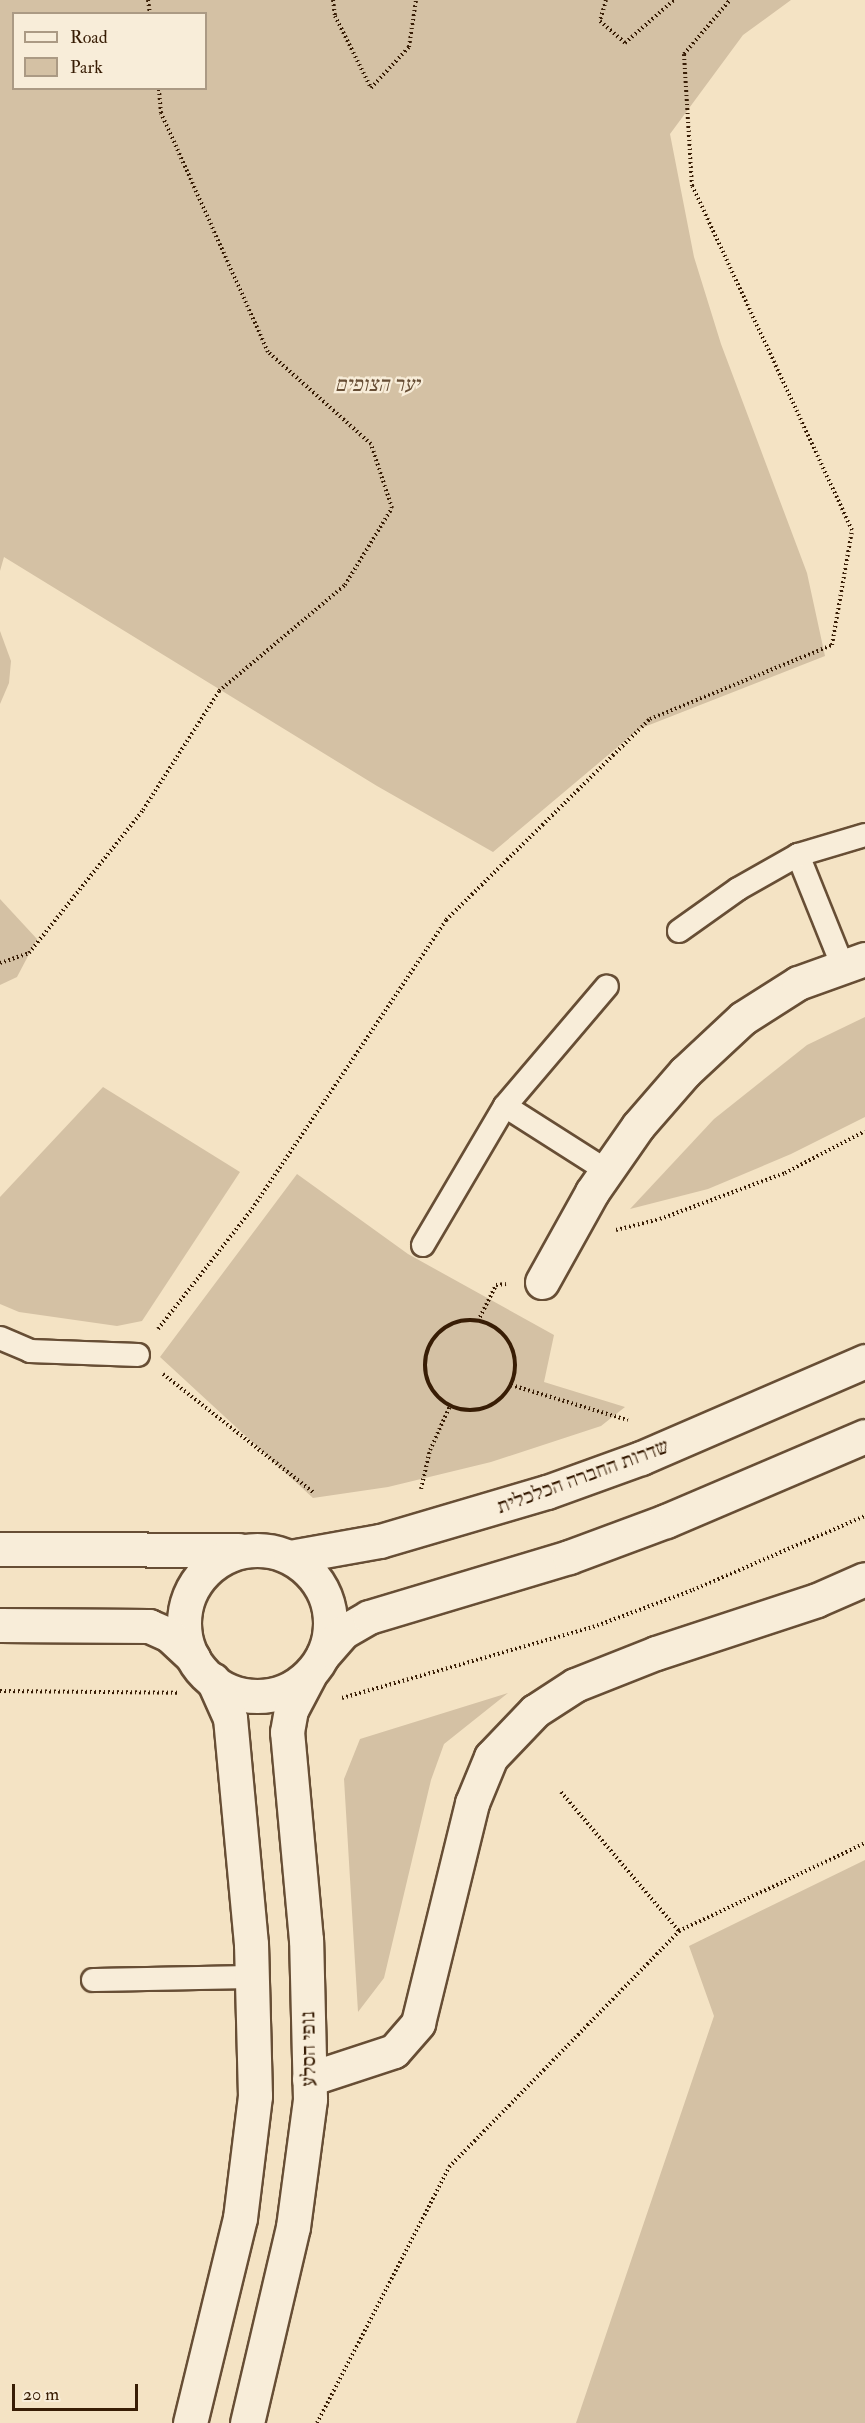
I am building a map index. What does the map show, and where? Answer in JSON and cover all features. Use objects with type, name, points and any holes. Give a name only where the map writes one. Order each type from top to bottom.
[{"type":"street","points":[[542,1282],[607,1171],[638,1126],[685,1072],[743,1018],[798,983],[854,963]]},
{"type":"street","name":"שדרות החברה הכלכלית","points":[[290,1557],[330,1553],[422,1530],[547,1492],[641,1458],[865,1361]]},
{"type":"street","points":[[0,1625],[149,1626],[169,1635],[209,1677],[226,1689],[265,1695],[290,1688],[316,1664],[343,1632],[369,1617],[569,1557],[666,1521],[865,1436]]},
{"type":"street","points":[[0,1549],[246,1550],[271,1551],[290,1557],[319,1583],[330,1615],[329,1638],[316,1664]]},
{"type":"street","points":[[190,2423],[232,2250],[249,2157],[255,2096],[253,1977],[230,1718],[184,1626],[194,1586],[221,1559],[246,1550]]},
{"type":"street","points":[[309,2079],[394,2051],[418,2023],[472,1803],[491,1757],[536,1711],[596,1677],[817,1600],[865,1579]]},
{"type":"street","name":"נופי הסלע","points":[[247,2423],[293,2227],[309,2079],[306,1940],[288,1760],[291,1710],[316,1664]]},
{"type":"lane","points":[[679,931],[738,889],[798,855],[865,835]]},
{"type":"lane","points":[[798,855],[854,963]]},
{"type":"lane","points":[[423,1245],[505,1106],[608,986]]},
{"type":"lane","points":[[505,1106],[607,1171]]},
{"type":"lane","points":[[0,1338],[30,1351],[138,1355]]},
{"type":"lane","points":[[93,1980],[253,1977]]},
{"type":"path","points":[[333,0],[335,16],[371,88],[409,47],[416,0]]},
{"type":"path","points":[[606,0],[600,21],[625,43],[674,0]]},
{"type":"path","points":[[313,1492],[138,1355],[252,1209],[446,920],[650,718],[832,645],[852,530],[692,186],[684,54],[730,0]]},
{"type":"path","points":[[0,963],[30,953],[144,810],[219,691],[345,585],[392,508],[371,444],[268,352],[161,113],[159,90]]},
{"type":"path","points":[[564,1243],[660,1219],[785,1173],[865,1131]]},
{"type":"path","points":[[463,1321],[493,1326],[508,1340],[514,1354],[511,1385],[502,1398],[481,1409],[450,1406],[430,1386],[426,1355],[433,1340],[448,1326],[463,1321]]},
{"type":"path","points":[[511,1385],[633,1422]]},
{"type":"path","points":[[422,1530],[421,1481],[430,1450],[450,1406]]},
{"type":"path","points":[[291,1710],[401,1684],[593,1626],[693,1590],[865,1516]]},
{"type":"path","points":[[0,1691],[209,1677]]},
{"type":"path","points":[[561,1792],[679,1931]]},
{"type":"path","points":[[317,2423],[450,2167],[679,1931],[865,1843]]},
{"type":"green space","name":"יער הצופים","points":[[0,0],[791,0],[743,35],[670,134],[694,257],[721,344],[807,573],[825,656],[639,729],[493,852],[377,786],[4,557],[0,571]]},
{"type":"green space","points":[[0,631],[11,661],[9,683],[0,704]]},
{"type":"green space","points":[[0,899],[37,939],[17,977],[0,985]]},
{"type":"green space","points":[[865,1017],[865,1117],[791,1154],[708,1189],[630,1209],[714,1119],[807,1045]]},
{"type":"green space","points":[[103,1087],[240,1172],[142,1321],[117,1326],[19,1312],[0,1304],[0,1197]]},
{"type":"green space","points":[[297,1174],[408,1254],[554,1335],[544,1382],[625,1407],[601,1426],[491,1462],[388,1487],[313,1498],[160,1357]]},
{"type":"green space","points":[[508,1693],[444,1744],[431,1780],[384,1978],[358,2012],[344,1779],[360,1739]]},
{"type":"green space","points":[[865,1860],[865,2423],[576,2423],[714,2016],[689,1946]]}]
